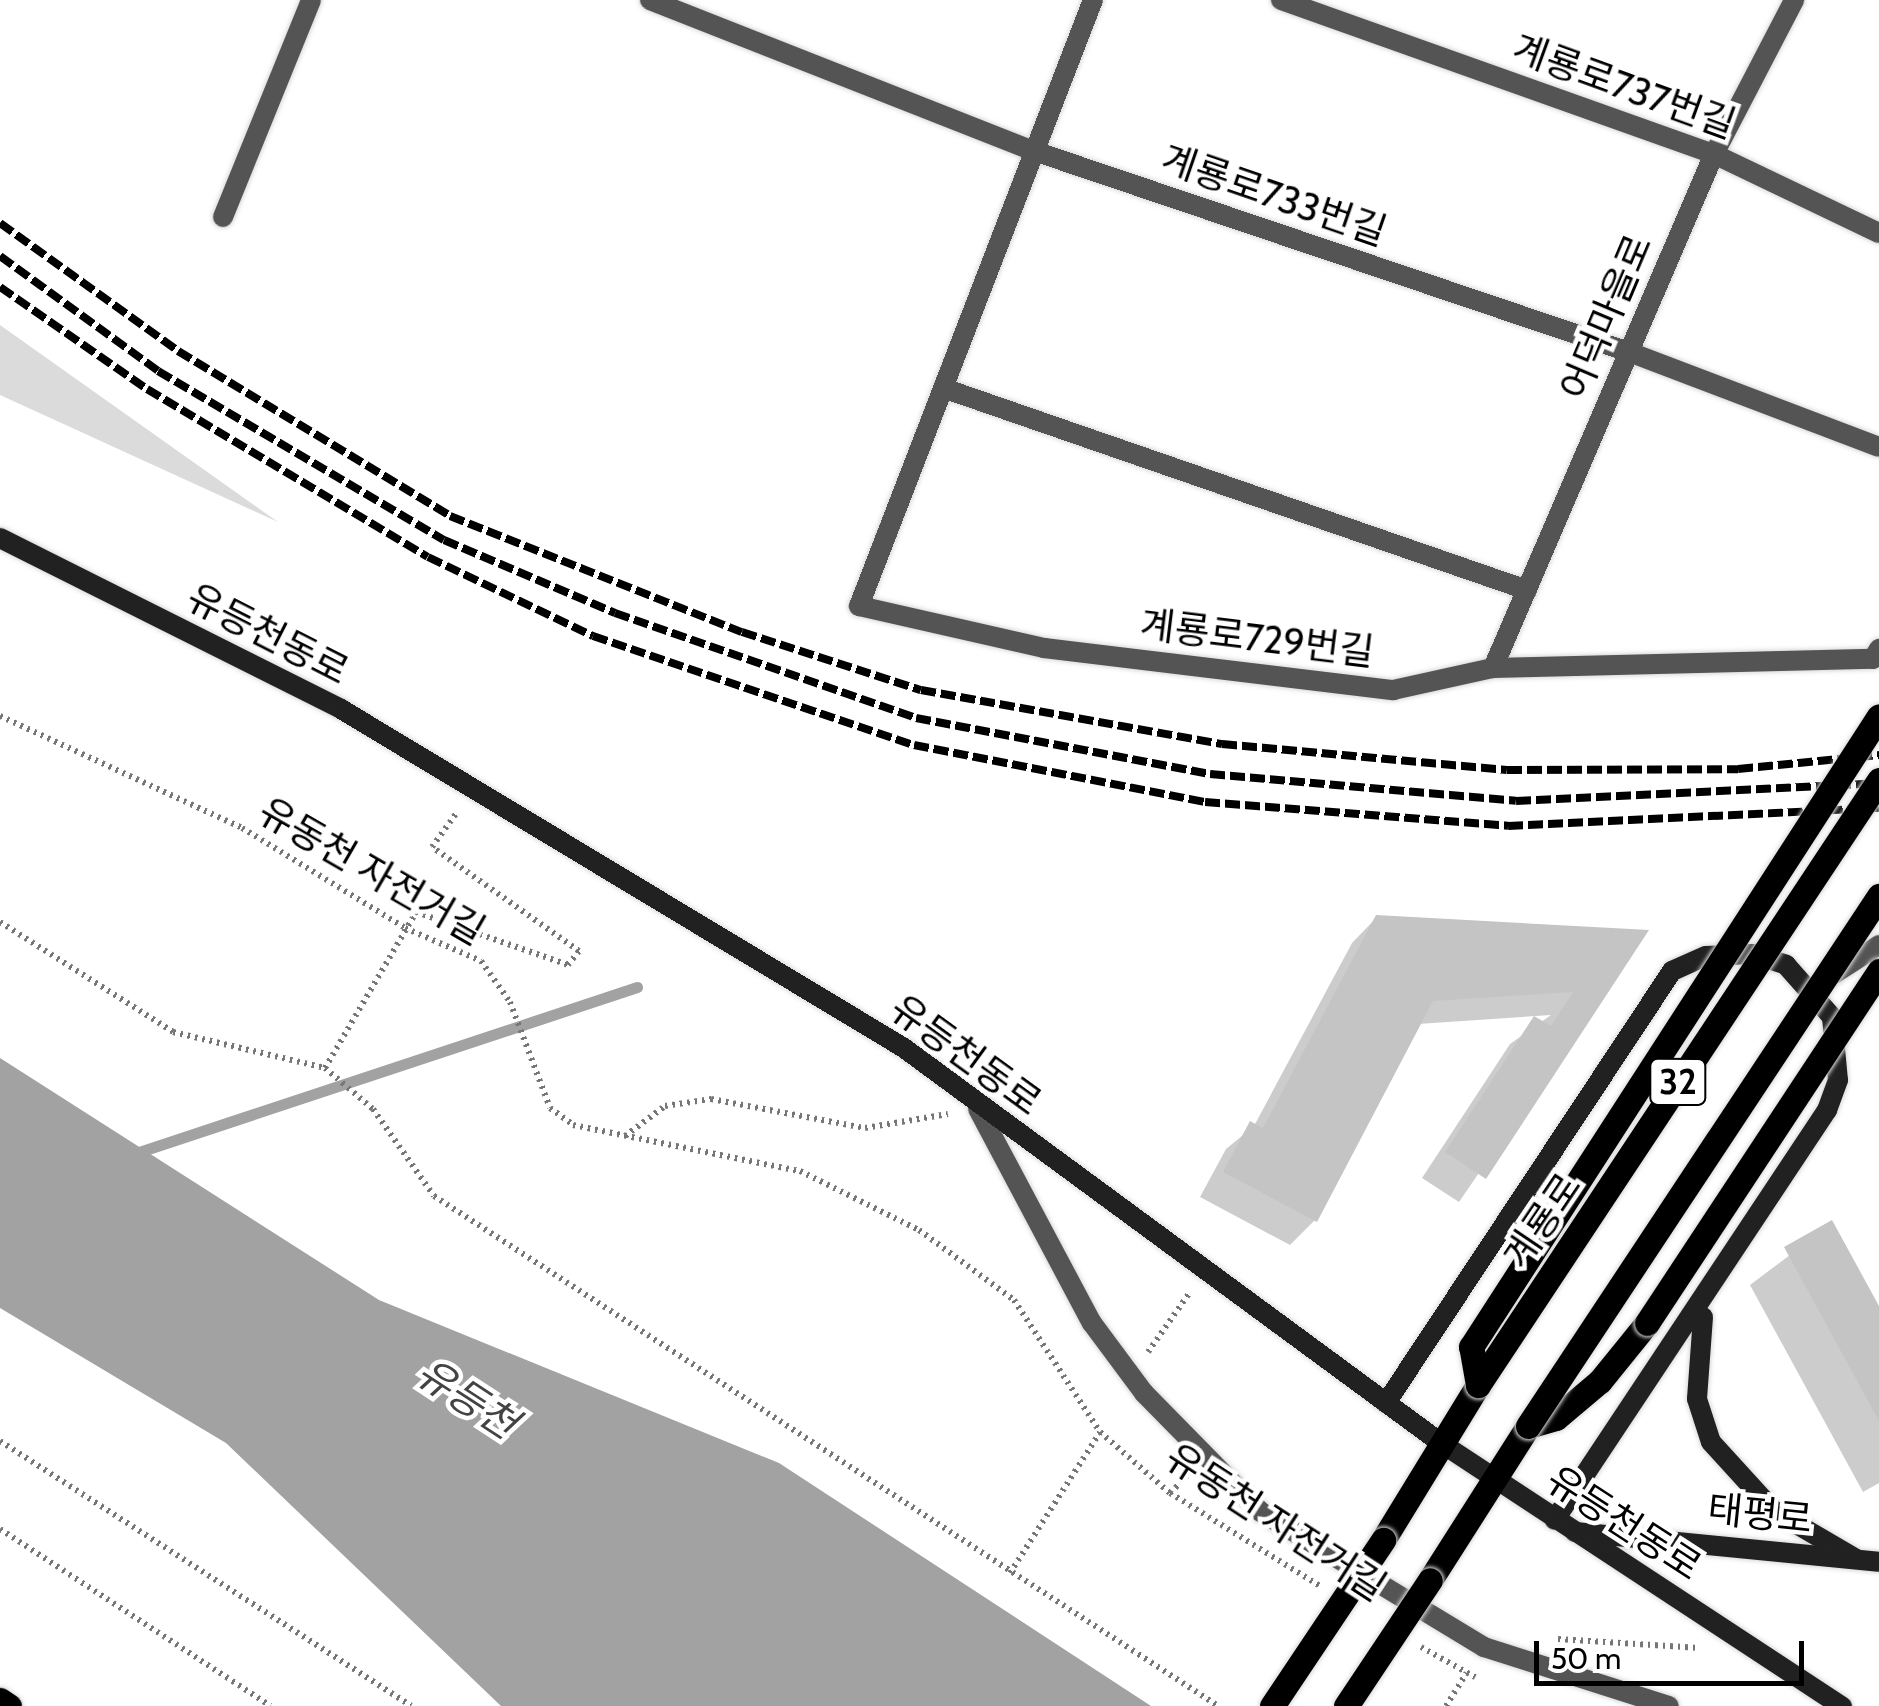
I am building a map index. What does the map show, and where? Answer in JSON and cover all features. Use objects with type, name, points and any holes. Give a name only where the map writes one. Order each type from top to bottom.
[{"type":"main road","name":"유등천동로","points":[[0,538],[475,787],[904,1048],[978,1109],[1441,1443],[1842,1706]]},
{"type":"main road","points":[[1478,1384],[1470,1347],[1879,716]]},
{"type":"main road","name":"계룡로","points":[[1272,1706],[1383,1540],[1478,1384],[1879,780]]},
{"type":"main road","name":"32","points":[[1346,1706],[1879,896]]},
{"type":"main road","points":[[1386,1403],[1672,971],[1706,956],[1753,954],[1813,988],[1832,1017],[1838,1080],[1818,1131],[1564,1526]]},
{"type":"main road","points":[[1528,1426],[1556,1418],[1600,1381],[1647,1323],[1879,972]]},
{"type":"main road","points":[[1725,1274],[1696,1332],[1697,1400],[1711,1442],[1774,1511],[1856,1559]]},
{"type":"main road","name":"태평로","points":[[1564,1526],[1879,1562]]},
{"type":"main road","points":[[0,1700],[9,1706]]},
{"type":"street","points":[[222,217],[311,0]]},
{"type":"street","name":"계룡로733번길","points":[[650,0],[1034,151],[1630,352],[1879,447]]},
{"type":"street","name":"계룡로729번길","points":[[1092,0],[859,606],[1044,648],[1393,690],[1493,668],[1873,659],[1879,650]]},
{"type":"street","name":"계룡로737번길","points":[[1281,0],[1714,154],[1879,233]]},
{"type":"street","name":"어덕마을로","points":[[1493,668],[1714,154],[1794,0]]},
{"type":"street","points":[[943,388],[1527,590]]},
{"type":"street","points":[[1813,988],[1879,946]]},
{"type":"street","points":[[978,1109],[1092,1323],[1144,1393],[1262,1512],[1484,1647],[1669,1706]]},
{"type":"path","name":"유동천 자전거길","points":[[0,716],[242,828],[405,928],[480,961],[517,1017],[536,1080],[573,1125],[800,1172],[918,1230],[1014,1300],[1100,1432],[1170,1492],[1333,1593]]},
{"type":"path","points":[[325,1068],[416,912],[568,965],[579,951],[432,847],[475,787]]},
{"type":"path","points":[[0,922],[173,1032],[325,1068],[372,1109],[434,1196],[1218,1706]]},
{"type":"path","points":[[624,1136],[684,1101],[865,1128],[978,1109]]},
{"type":"path","points":[[1146,1354],[1172,1316]]},
{"type":"path","points":[[1010,1573],[1100,1432]]},
{"type":"path","points":[[0,1441],[411,1706]]},
{"type":"path","points":[[0,1529],[270,1706]]},
{"type":"path","points":[[1540,1638],[1702,1648],[1734,1636]]},
{"type":"path","name":"유동천 자전거길","points":[[1415,1643],[1466,1674],[1484,1679]]},
{"type":"path","points":[[1446,1706],[1484,1647]]},
{"type":"shaded area","points":[[0,325],[278,522],[0,395]]},
{"type":"water","name":"유등천","points":[[0,1058],[379,1300],[779,1463],[1151,1706],[501,1706],[226,1443],[0,1308]]},
{"type":"building","points":[[1376,915],[1649,930],[1486,1179],[1445,1152],[1534,1016],[1551,1026],[1573,992],[1433,1001],[1317,1222],[1223,1172],[1250,1121],[1263,1128]]},
{"type":"building","points":[[1832,1220],[1879,1306],[1879,1421],[1784,1247]]},
{"type":"waterway","points":[[133,1154],[637,987]]},
{"type":"railway","points":[[0,223],[178,351],[450,516],[742,632],[921,690],[1222,744],[1507,770],[1738,769],[1879,755]]},
{"type":"railway","points":[[0,256],[158,371],[444,540],[615,613],[916,718],[1210,774],[1516,801],[1879,783]]},
{"type":"railway","points":[[0,287],[147,389],[428,557],[593,636],[914,745],[1205,802],[1508,826],[1879,808]]}]
